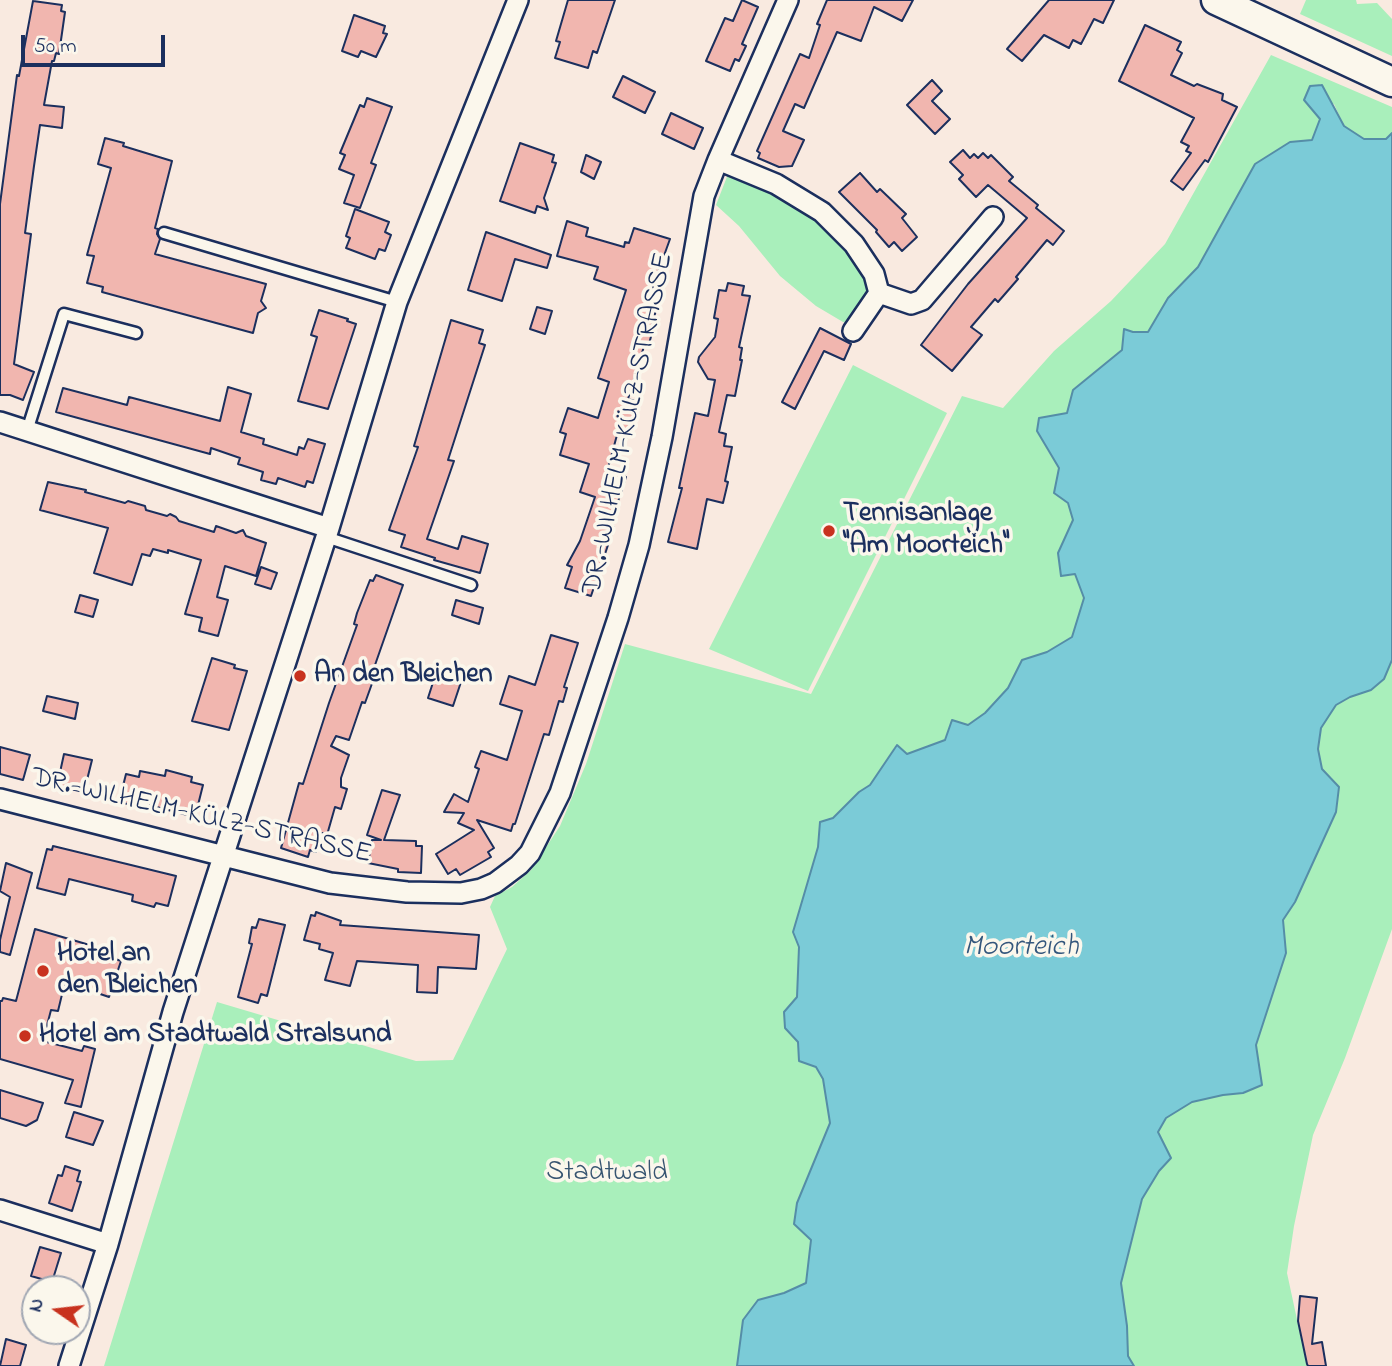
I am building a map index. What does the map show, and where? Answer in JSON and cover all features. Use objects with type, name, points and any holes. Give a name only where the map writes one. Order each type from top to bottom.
[{"type":"main road","points":[[1216,0],[1392,82]]},
{"type":"street","points":[[69,1366],[108,1244],[173,1012],[328,532],[397,302],[517,0]]},
{"type":"street","name":"DR.-WILHELM-KÜLZ-STRASSE","points":[[0,799],[330,883],[407,892],[461,893],[495,883],[519,865],[530,853],[560,793],[639,545],[662,437],[704,197],[789,0]]},
{"type":"street","points":[[718,160],[776,184],[822,212],[854,244],[874,274],[879,293],[853,331]]},
{"type":"street","points":[[879,293],[911,304],[922,300],[993,217]]},
{"type":"street","points":[[0,422],[328,532]]},
{"type":"street","points":[[0,1210],[108,1244]]},
{"type":"lane","points":[[164,233],[397,302]]},
{"type":"lane","points":[[27,431],[64,314],[136,333]]},
{"type":"lane","points":[[328,532],[471,585]]},
{"type":"green space","points":[[1306,0],[1356,0],[1357,4],[1377,3],[1392,19],[1392,56],[1300,14]]},
{"type":"green space","name":"Stadtwald","points":[[1271,55],[1392,107],[1392,133],[1386,139],[1364,139],[1344,126],[1334,104],[1304,100],[1320,119],[1312,140],[1290,142],[1255,164],[1198,267],[1168,298],[1148,332],[1133,332],[1122,350],[1073,390],[1067,413],[1039,418],[1048,451],[1059,468],[1054,493],[1068,503],[1073,520],[1058,553],[1075,574],[1084,598],[1072,638],[1047,652],[1022,660],[1008,688],[985,713],[945,740],[907,754],[896,745],[870,786],[859,792],[833,818],[820,822],[818,847],[793,932],[799,946],[797,998],[785,1028],[798,1042],[799,1061],[816,1067],[823,1079],[830,1123],[797,1203],[794,1224],[811,1240],[806,1283],[758,1300],[743,1320],[737,1366],[104,1366],[217,1002],[416,1061],[453,1060],[507,949],[490,907],[495,896],[512,887],[531,870],[560,826],[586,764],[625,644],[811,694],[962,396],[1003,408],[1054,351],[1111,301],[1165,244]]},
{"type":"green space","points":[[730,169],[775,186],[852,244],[876,292],[855,325],[843,322],[816,306],[780,276],[739,226],[716,205]]},
{"type":"green space","name":"Tennisanlage \"Am Moorteich\"","points":[[853,365],[947,413],[808,691],[709,649]]},
{"type":"green space","points":[[1392,660],[1392,929],[1345,1058],[1313,1135],[1294,1226],[1287,1273],[1307,1366],[1134,1366],[1128,1356],[1121,1283],[1142,1199],[1159,1171],[1171,1158],[1158,1132],[1166,1118],[1192,1102],[1243,1093],[1262,1084],[1256,1045],[1286,953],[1283,920],[1295,902],[1339,787],[1322,770],[1318,749],[1321,728],[1336,705],[1371,690]]},
{"type":"water","name":"Moorteich","points":[[1322,85],[1344,126],[1364,139],[1386,139],[1392,133],[1392,660],[1384,679],[1371,690],[1336,705],[1321,728],[1318,749],[1322,769],[1339,787],[1336,812],[1295,902],[1283,920],[1286,953],[1256,1045],[1262,1085],[1243,1093],[1192,1102],[1166,1118],[1158,1132],[1171,1158],[1159,1171],[1142,1199],[1121,1283],[1128,1356],[1134,1366],[737,1366],[743,1320],[758,1300],[806,1283],[811,1240],[794,1224],[797,1203],[830,1123],[823,1079],[816,1067],[799,1061],[798,1042],[785,1028],[784,1012],[797,997],[799,947],[793,932],[818,847],[820,822],[833,818],[870,785],[897,745],[907,754],[945,740],[952,720],[968,725],[985,713],[1008,688],[1022,660],[1047,652],[1072,637],[1084,598],[1075,574],[1061,576],[1058,553],[1073,520],[1068,503],[1054,493],[1059,468],[1037,431],[1039,418],[1067,413],[1073,390],[1122,350],[1124,329],[1148,332],[1168,298],[1198,267],[1255,164],[1290,142],[1312,140],[1320,119],[1304,100],[1310,86]]},
{"type":"building","points":[[568,0],[615,0],[597,53],[593,51],[588,68],[555,58],[560,42],[556,41]]},
{"type":"building","points":[[742,0],[758,7],[742,44],[746,46],[739,61],[735,59],[730,71],[706,61],[725,18],[733,21]]},
{"type":"building","points":[[827,0],[913,0],[902,21],[874,7],[861,41],[837,32],[804,108],[795,104],[783,131],[804,140],[792,166],[779,167],[758,158],[760,153],[757,151],[800,54],[809,58],[820,25],[817,24]]},
{"type":"building","points":[[1049,0],[1114,0],[1103,23],[1094,19],[1081,44],[1073,40],[1069,48],[1044,35],[1022,61],[1007,49]]},
{"type":"building","points":[[33,1],[62,5],[61,11],[65,12],[59,54],[56,53],[52,61],[44,105],[64,107],[62,128],[40,125],[34,166],[25,233],[31,234],[14,364],[34,372],[23,400],[10,395],[0,395],[0,204],[17,75],[19,76]]},
{"type":"building","points":[[354,15],[385,26],[383,33],[387,34],[376,57],[361,51],[358,57],[342,51]]},
{"type":"building","points":[[1145,25],[1181,42],[1177,50],[1182,53],[1171,75],[1194,86],[1197,84],[1223,94],[1222,100],[1237,107],[1208,162],[1205,160],[1183,190],[1171,181],[1191,153],[1186,151],[1189,146],[1181,142],[1194,118],[1119,81]]},
{"type":"building","points":[[623,76],[655,92],[645,113],[613,97]]},
{"type":"building","points":[[932,80],[942,91],[932,101],[950,119],[935,134],[907,105]]},
{"type":"building","points":[[367,98],[392,107],[371,163],[376,165],[360,208],[344,203],[354,175],[339,169],[345,155],[340,153],[360,105],[364,107]]},
{"type":"building","points":[[671,113],[703,128],[694,149],[662,134]]},
{"type":"building","points":[[105,138],[172,161],[155,228],[158,229],[160,239],[155,254],[266,284],[261,301],[266,308],[258,313],[253,333],[102,292],[103,287],[87,283],[94,256],[87,255],[111,168],[98,164]]},
{"type":"building","points":[[520,143],[554,155],[552,162],[556,163],[544,198],[548,210],[537,206],[535,213],[500,201]]},
{"type":"building","points":[[963,150],[970,158],[974,154],[978,158],[983,153],[988,158],[991,155],[1013,177],[1009,181],[1064,231],[1053,245],[1047,240],[998,302],[995,299],[971,327],[982,335],[952,371],[921,345],[968,284],[1027,218],[988,185],[976,197],[959,179],[963,175],[950,162]]},
{"type":"building","points":[[586,155],[601,162],[594,179],[581,172]]},
{"type":"building","points":[[860,173],[877,192],[880,189],[906,214],[902,218],[917,237],[902,251],[894,242],[889,247],[877,230],[839,192]]},
{"type":"building","points":[[355,209],[389,222],[385,232],[391,235],[385,251],[379,249],[375,259],[346,248],[350,238],[346,236]]},
{"type":"building","points":[[567,221],[588,228],[586,236],[624,247],[625,242],[629,243],[634,228],[670,239],[648,300],[658,303],[651,328],[653,329],[649,344],[645,343],[628,399],[638,402],[627,438],[617,435],[608,468],[625,473],[626,477],[610,526],[614,527],[591,596],[565,588],[572,567],[567,565],[580,541],[595,497],[580,492],[589,464],[560,455],[566,434],[560,432],[568,408],[598,418],[609,382],[598,378],[626,290],[594,279],[598,267],[557,256]]},
{"type":"building","points":[[486,232],[551,255],[547,268],[515,259],[502,301],[468,290]]},
{"type":"building","points":[[728,283],[744,286],[742,295],[750,296],[739,347],[742,348],[742,360],[735,396],[727,395],[719,432],[726,434],[724,446],[732,447],[725,481],[728,482],[723,503],[707,499],[697,549],[668,542],[682,488],[679,488],[695,413],[708,416],[715,380],[708,379],[698,362],[699,357],[715,337],[718,319],[714,318],[719,290],[726,291]]},
{"type":"building","points":[[537,307],[552,311],[545,334],[530,329]]},
{"type":"building","points":[[319,310],[356,324],[328,409],[298,401],[317,337],[311,335]]},
{"type":"building","points":[[451,320],[483,330],[479,343],[485,345],[448,460],[454,461],[427,539],[458,549],[462,536],[488,544],[480,573],[401,547],[405,535],[389,530],[418,447],[414,446]]},
{"type":"building","points":[[820,328],[851,344],[844,360],[824,351],[795,409],[782,402]]},
{"type":"building","points":[[228,387],[251,394],[241,432],[264,439],[263,444],[297,455],[299,447],[304,449],[308,439],[325,444],[313,483],[307,481],[305,487],[278,478],[276,484],[261,480],[263,472],[238,464],[240,458],[211,448],[210,454],[56,412],[63,388],[127,405],[129,397],[220,421]]},
{"type":"building","points":[[48,482],[145,506],[146,510],[167,516],[170,514],[179,521],[214,532],[216,526],[236,533],[243,530],[246,536],[266,543],[256,576],[225,566],[217,597],[228,600],[218,636],[199,631],[202,618],[185,614],[201,560],[168,550],[168,553],[153,549],[150,556],[142,554],[132,585],[94,573],[108,528],[40,510]]},
{"type":"building","points":[[261,567],[277,573],[271,589],[255,584]]},
{"type":"building","points":[[376,575],[403,585],[371,677],[374,678],[365,703],[362,702],[349,740],[336,736],[331,746],[349,755],[341,778],[341,787],[347,789],[341,809],[335,807],[327,835],[322,833],[316,852],[310,850],[308,857],[281,848],[299,783],[303,784],[357,625],[354,624],[357,613],[370,580],[373,581]]},
{"type":"building","points":[[80,595],[98,600],[93,617],[75,612]]},
{"type":"building","points":[[456,600],[483,608],[479,624],[452,615]]},
{"type":"building","points":[[551,635],[578,643],[564,687],[567,688],[563,702],[559,701],[549,735],[544,734],[515,824],[511,831],[477,820],[494,848],[488,852],[491,857],[460,875],[456,869],[448,874],[436,854],[474,830],[458,823],[464,813],[444,812],[454,794],[468,802],[479,769],[475,767],[481,751],[507,760],[522,711],[500,704],[509,676],[535,685]]},
{"type":"building","points":[[212,658],[247,671],[229,730],[192,721]]},
{"type":"building","points":[[436,673],[461,682],[453,706],[428,698]]},
{"type":"building","points":[[47,696],[78,703],[75,719],[43,711]]},
{"type":"building","points":[[0,747],[30,755],[23,780],[0,774]]},
{"type":"building","points":[[64,754],[92,760],[84,792],[57,786]]},
{"type":"building","points":[[166,770],[192,777],[191,782],[203,785],[195,817],[145,804],[144,808],[119,802],[126,774],[139,777],[140,771],[165,776]]},
{"type":"building","points":[[382,790],[400,795],[384,840],[416,841],[416,846],[422,846],[421,873],[398,872],[398,869],[368,863],[372,840],[381,840],[367,835]]},
{"type":"building","points":[[53,846],[176,876],[168,906],[156,903],[154,907],[132,901],[133,895],[69,879],[65,895],[37,888],[47,849],[52,850]]},
{"type":"building","points":[[6,863],[32,873],[10,955],[0,952],[0,940],[10,897],[0,891]]},
{"type":"building","points":[[316,912],[341,921],[340,925],[479,935],[476,969],[438,967],[437,993],[417,992],[418,965],[357,961],[350,986],[325,980],[333,953],[319,949],[320,944],[304,940],[311,915],[315,916]]},
{"type":"building","points":[[259,919],[285,925],[267,996],[261,994],[258,1003],[238,997],[252,944],[249,943],[252,927],[256,928]]},
{"type":"building","points":[[35,929],[93,946],[92,951],[121,961],[109,997],[65,982],[58,1011],[51,1010],[43,1041],[82,1051],[84,1046],[95,1049],[81,1107],[65,1103],[73,1080],[0,1059],[0,1001],[3,998],[16,1001]]},
{"type":"building","points":[[0,1090],[43,1103],[37,1120],[26,1126],[0,1118]]},
{"type":"building","points":[[74,1112],[103,1121],[93,1145],[66,1137]]},
{"type":"building","points":[[65,1166],[80,1171],[77,1181],[81,1182],[72,1211],[49,1203],[58,1175],[62,1176]]},
{"type":"building","points":[[40,1247],[61,1253],[54,1275],[31,1275]]},
{"type":"building","points":[[1300,1296],[1317,1298],[1312,1344],[1322,1342],[1326,1366],[1307,1364],[1298,1321]]},
{"type":"building","points":[[6,1339],[26,1345],[20,1366],[0,1366]]},
{"type":"place","name":"Tennisanlage \"Am Moorteich\"","points":[[829,531]]},
{"type":"place","name":"An den Bleichen","points":[[300,676]]},
{"type":"place","name":"Hotel an den Bleichen","points":[[43,971]]},
{"type":"place","name":"Hotel am Stadtwald Stralsund","points":[[25,1036]]}]
